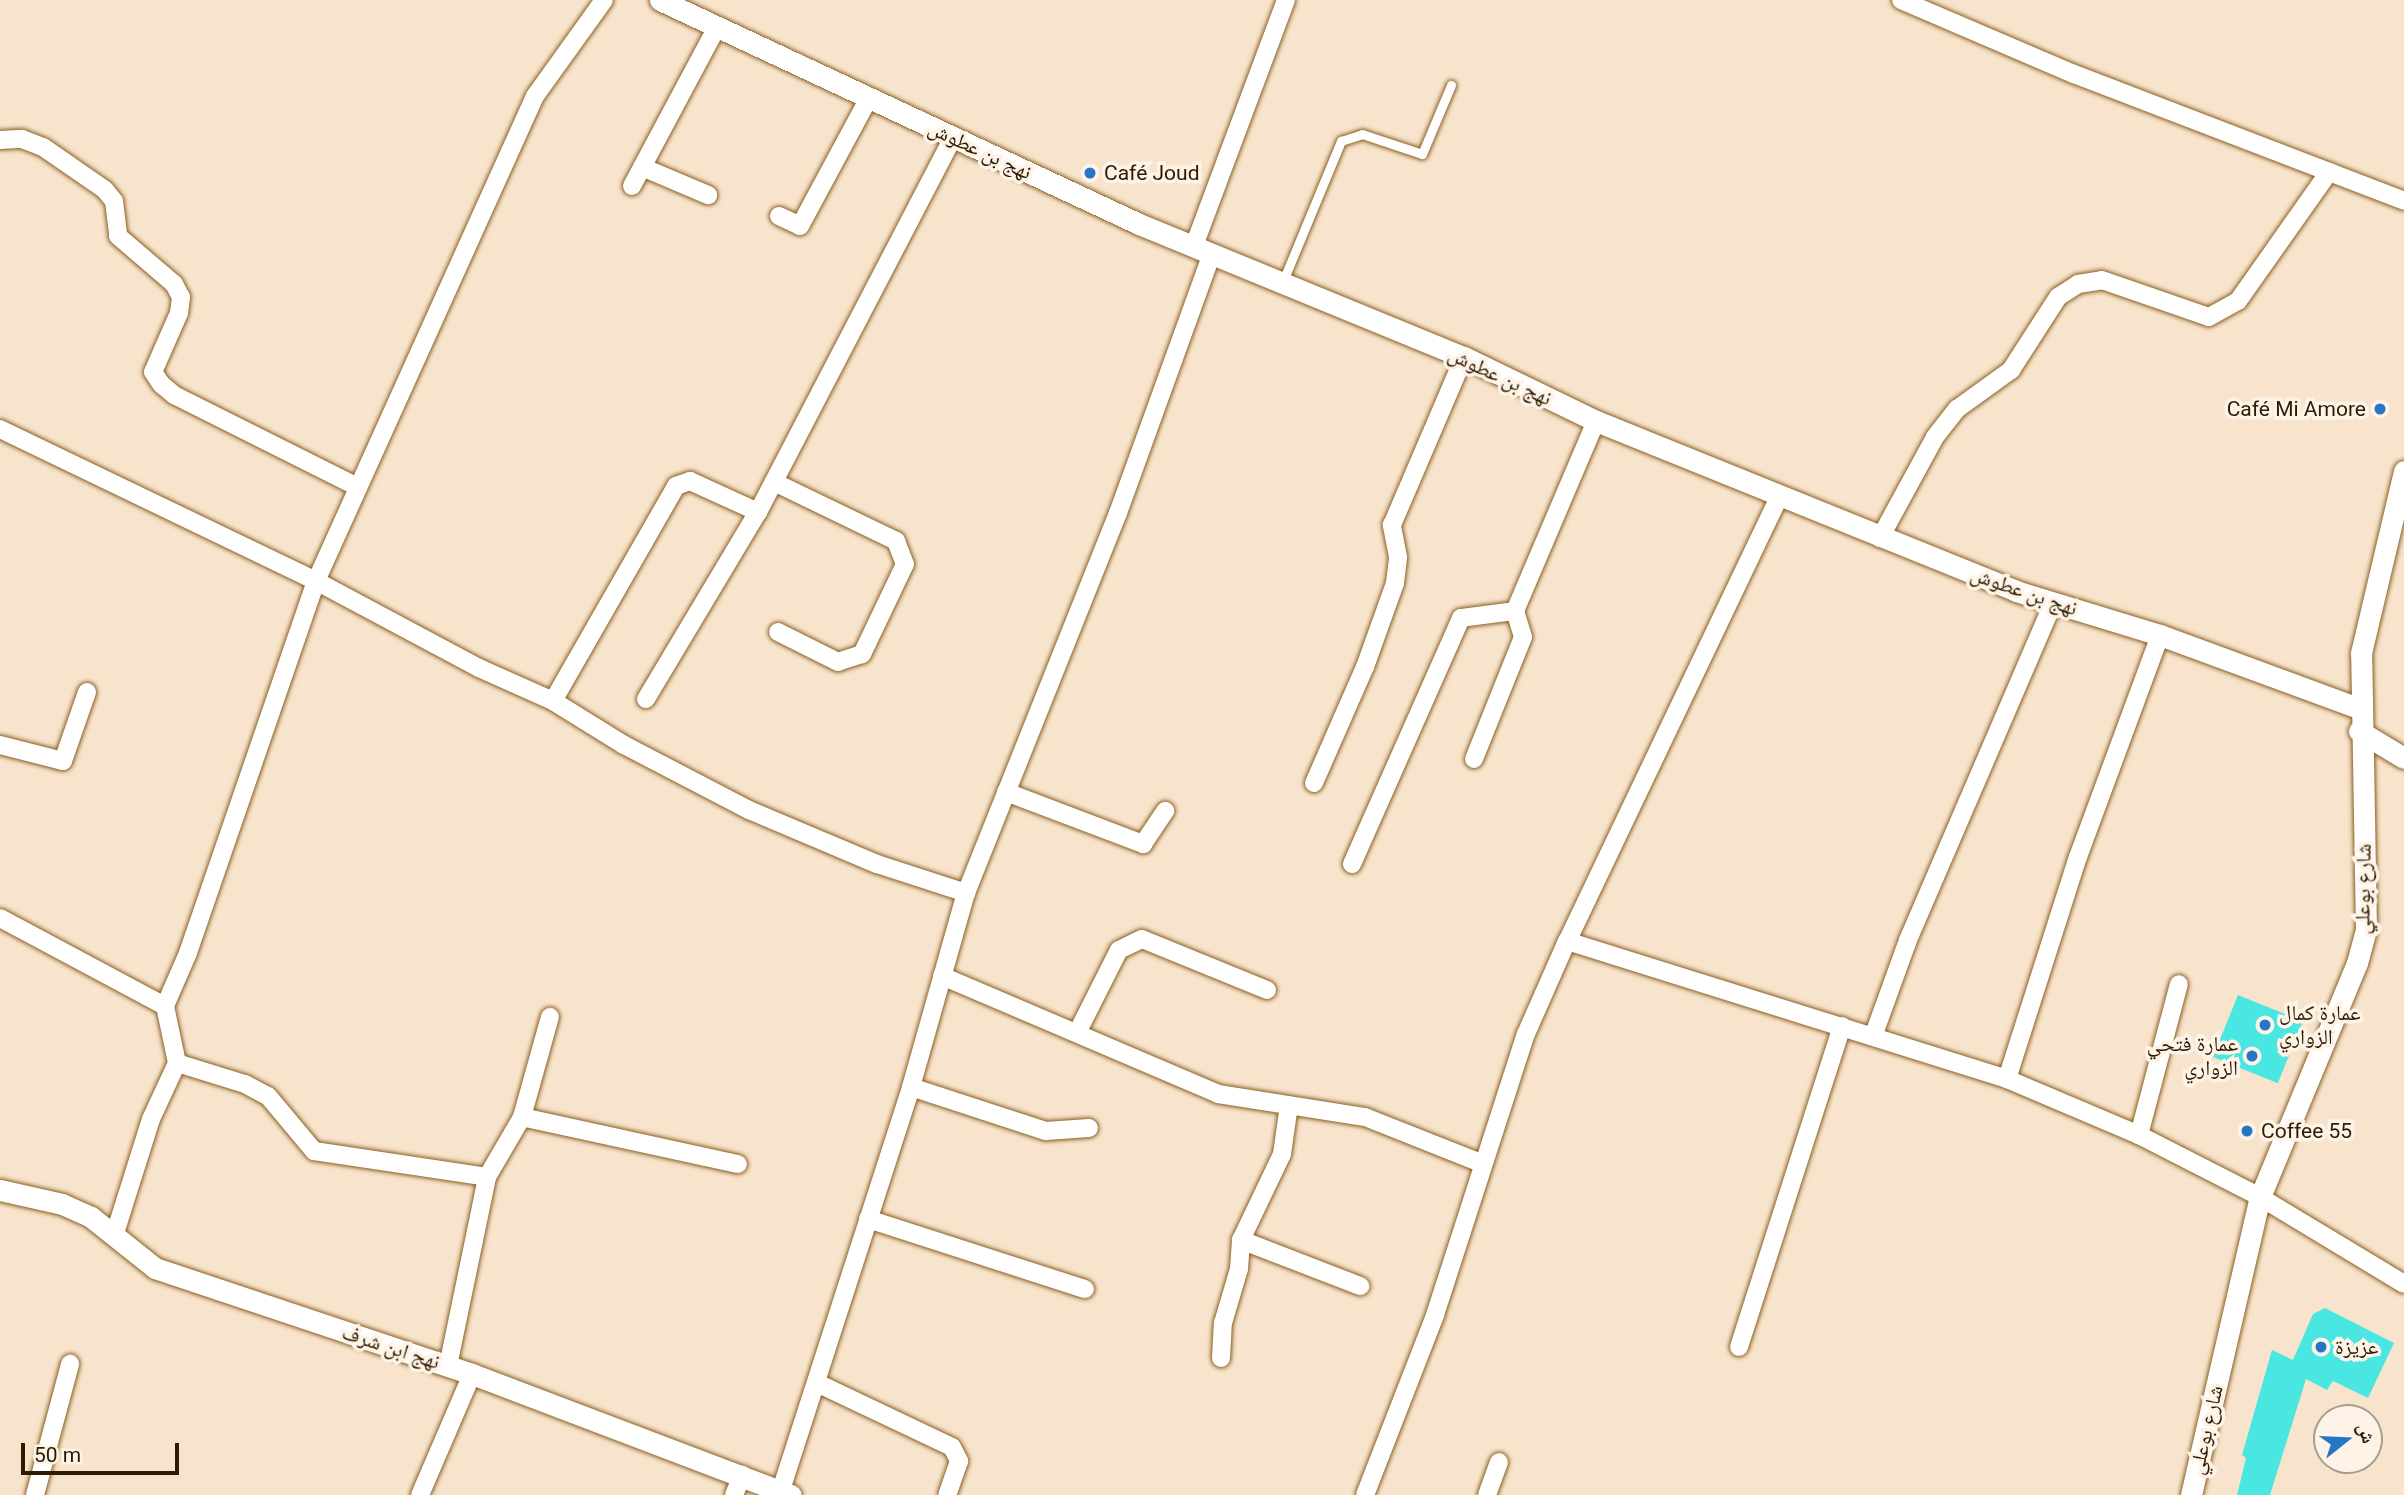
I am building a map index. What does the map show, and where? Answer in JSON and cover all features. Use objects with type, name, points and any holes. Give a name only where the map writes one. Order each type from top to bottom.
[{"type":"street","points":[[115,1233],[151,1119],[177,1063],[165,1006],[188,953],[316,581],[535,96],[604,0]]},
{"type":"street","name":"نهج بن عطوش","points":[[660,0],[953,137],[1203,249],[1464,357],[1596,421],[1880,538],[2053,603],[2161,635],[2358,708]]},
{"type":"street","points":[[786,1492],[817,1383],[911,1087],[966,893],[1118,513],[1286,0]]},
{"type":"street","points":[[1901,0],[2074,74],[2404,201]]},
{"type":"street","points":[[632,186],[717,27]]},
{"type":"street","points":[[779,216],[800,226],[869,98]]},
{"type":"street","points":[[646,699],[758,512],[953,137]]},
{"type":"street","points":[[0,140],[22,139],[43,147],[105,190],[114,201],[118,236],[174,284],[181,298],[179,313],[153,372],[161,384],[174,396],[358,487]]},
{"type":"street","points":[[642,167],[708,195]]},
{"type":"street","points":[[1880,538],[1934,437],[1957,409],[2011,370],[2058,297],[2078,284],[2102,280],[2209,317],[2238,301],[2329,172]]},
{"type":"street","points":[[1314,783],[1365,667],[1395,583],[1398,557],[1392,525],[1464,357]]},
{"type":"street","points":[[1474,760],[1523,636],[1515,611],[1596,421]]},
{"type":"street","points":[[0,429],[316,581],[479,668],[553,701],[624,745],[749,810],[877,864],[966,893]]},
{"type":"street","name":"شارع بوعلي","points":[[2191,1495],[2260,1197],[2357,963],[2366,930],[2358,708],[2365,622],[2404,471]]},
{"type":"street","points":[[553,701],[677,486],[690,481],[758,512]]},
{"type":"street","points":[[774,482],[896,541],[905,564],[862,653],[838,662],[778,632]]},
{"type":"street","points":[[1365,1495],[1435,1315],[1481,1163],[1526,1034],[1567,941],[1780,495]]},
{"type":"street","points":[[1874,1034],[1908,940],[2053,603]]},
{"type":"street","points":[[1352,864],[1461,618],[1515,611]]},
{"type":"street","points":[[2007,1079],[2078,857],[2161,635]]},
{"type":"street","points":[[0,745],[63,761],[87,692]]},
{"type":"street","points":[[2359,731],[2404,758]]},
{"type":"street","points":[[1006,792],[1143,844],[1166,811]]},
{"type":"street","points":[[0,918],[165,1006]]},
{"type":"street","points":[[1077,1033],[1119,950],[1142,939],[1267,990]]},
{"type":"street","points":[[1567,941],[1874,1034],[2007,1079],[2138,1135],[2260,1197],[2404,1284]]},
{"type":"street","points":[[942,976],[1218,1094],[1365,1117],[1481,1163]]},
{"type":"street","points":[[2138,1135],[2179,984]]},
{"type":"street","points":[[448,1366],[487,1177],[522,1116],[550,1017]]},
{"type":"street","points":[[1739,1347],[1842,1026]]},
{"type":"street","points":[[177,1063],[245,1084],[268,1096],[314,1151],[487,1177]]},
{"type":"street","points":[[911,1087],[1046,1130],[1089,1128]]},
{"type":"street","points":[[1221,1358],[1223,1323],[1239,1269],[1241,1240],[1282,1154],[1289,1105]]},
{"type":"street","points":[[522,1116],[738,1164]]},
{"type":"street","name":"نهج ابن شرف","points":[[0,1189],[62,1204],[115,1233],[155,1268],[472,1374],[738,1485],[786,1492]]},
{"type":"street","points":[[868,1219],[1085,1289]]},
{"type":"street","points":[[1241,1240],[1360,1286]]},
{"type":"street","points":[[35,1495],[70,1364]]},
{"type":"street","points":[[420,1495],[472,1374]]},
{"type":"street","points":[[817,1383],[952,1447],[959,1461],[947,1495]]},
{"type":"street","points":[[1487,1495],[1499,1462]]},
{"type":"lane","points":[[1283,281],[1341,141],[1362,134],[1422,154],[1451,85]]},
{"type":"building","points":[[2238,995],[2303,1021],[2278,1083],[2213,1057]]},
{"type":"building","points":[[2325,1308],[2394,1343],[2368,1398],[2333,1381],[2327,1390],[2306,1379],[2270,1495],[2237,1495],[2246,1458],[2242,1455],[2272,1350],[2293,1360],[2313,1314]]},
{"type":"place","name":"Café Joud","points":[[1090,173]]},
{"type":"place","name":"Café Mi Amore","points":[[2380,409]]},
{"type":"place","name":"عمارة كمال الزواري","points":[[2265,1025]]},
{"type":"place","name":"عمارة فتحي الزواري","points":[[2252,1056]]},
{"type":"place","name":"Coffee 55","points":[[2247,1131]]},
{"type":"place","name":"عزيزة","points":[[2321,1347]]}]
